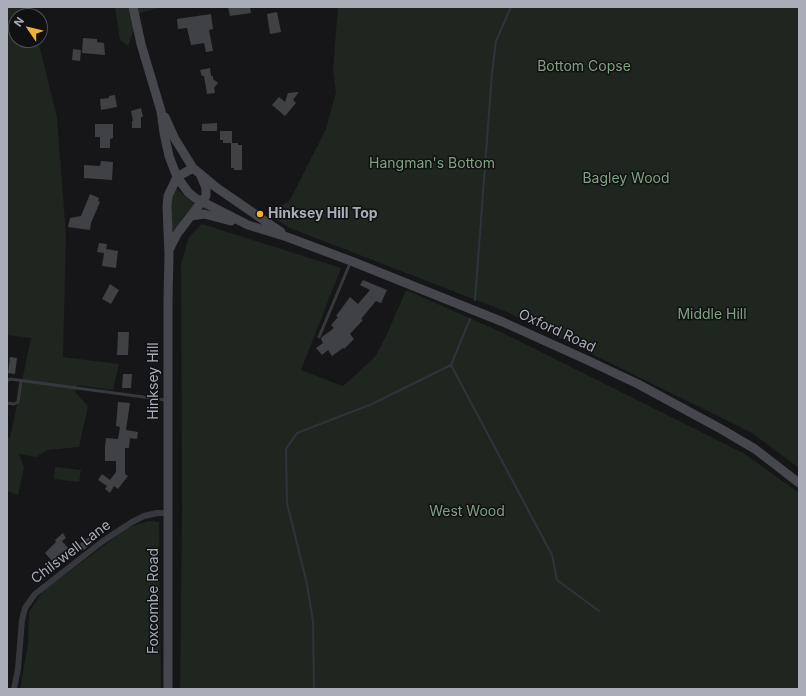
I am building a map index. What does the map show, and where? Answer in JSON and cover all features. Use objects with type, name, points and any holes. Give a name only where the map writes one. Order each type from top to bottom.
[{"type":"street","points":[[132,7],[141,44],[161,111]]},
{"type":"street","name":"Oxford Road","points":[[161,111],[164,133],[170,156],[177,177],[188,192],[202,202],[248,225]]},
{"type":"street","name":"Oxford Road","points":[[161,111],[175,139],[193,168],[201,176],[250,212],[287,237]]},
{"type":"street","points":[[177,177],[193,168]]},
{"type":"street","points":[[201,176],[206,188],[206,196],[202,202]]},
{"type":"street","name":"Hinksey Hill","points":[[168,512],[169,249],[167,206],[170,190],[177,177]]},
{"type":"street","name":"Hinksey Hill","points":[[169,249],[177,234],[202,202]]},
{"type":"street","name":"Oxford Road","points":[[190,216],[204,214],[287,237],[351,260],[503,322],[638,384],[755,449],[799,483]]},
{"type":"street","name":"Chilswell Lane","points":[[14,689],[18,669],[22,620],[25,608],[35,594],[103,541],[132,522],[144,516],[168,512]]},
{"type":"street","name":"Foxcombe Road","points":[[168,512],[168,689]]},
{"type":"lane","points":[[319,337],[351,260]]},
{"type":"lane","points":[[7,381],[10,379],[168,400]]},
{"type":"lane","points":[[7,404],[14,404],[18,402],[21,381]]},
{"type":"green space","points":[[7,7],[29,7],[8,8],[8,48],[40,48],[57,118],[66,235],[63,357],[119,364],[113,390],[77,385],[75,392],[88,406],[79,447],[48,450],[36,457],[19,454],[24,468],[18,495],[7,491],[7,438],[10,438],[31,338],[7,335]]},
{"type":"green space","points":[[115,7],[158,8],[140,13],[128,46],[120,40]]},
{"type":"green space","name":"Bagley Wood","points":[[338,7],[799,7],[799,468],[752,433],[507,312],[290,228],[268,215],[290,200],[326,129],[336,92],[333,70]]},
{"type":"green space","points":[[176,188],[195,205],[176,230],[172,230],[171,200]]},
{"type":"green space","name":"West Wood","points":[[202,224],[341,268],[301,370],[343,386],[375,357],[387,334],[406,290],[501,332],[745,454],[799,493],[799,689],[180,689],[182,510],[181,264],[189,237]]},
{"type":"green space","points":[[55,467],[81,470],[79,482],[54,479]]},
{"type":"green space","points":[[149,521],[159,522],[161,689],[20,689],[28,644],[29,612],[43,591],[129,527]]},
{"type":"building","points":[[228,7],[250,7],[251,13],[230,16]]},
{"type":"building","points":[[277,12],[281,32],[270,34],[267,14]]},
{"type":"building","points":[[211,14],[213,29],[209,30],[213,51],[206,52],[204,43],[191,45],[187,28],[178,29],[177,19]]},
{"type":"building","points":[[83,38],[97,39],[97,42],[104,43],[105,55],[82,53]]},
{"type":"building","points":[[73,49],[81,50],[80,61],[72,60]]},
{"type":"building","points":[[210,68],[211,76],[213,76],[213,79],[218,83],[214,88],[215,93],[207,94],[204,76],[202,76],[200,70]]},
{"type":"building","points":[[299,92],[293,100],[296,103],[285,116],[272,105],[279,97],[285,102],[288,93]]},
{"type":"building","points":[[115,95],[117,107],[101,110],[100,99],[109,98],[109,96]]},
{"type":"building","points":[[141,108],[143,117],[141,117],[141,128],[132,128],[133,121],[131,111]]},
{"type":"building","points":[[217,123],[217,131],[202,131],[202,124]]},
{"type":"building","points":[[95,124],[113,124],[113,138],[110,139],[110,148],[100,148],[100,137],[95,137]]},
{"type":"building","points":[[220,131],[232,131],[232,143],[242,145],[242,170],[234,170],[234,168],[231,168],[231,143],[223,143],[223,140],[220,140]]},
{"type":"building","points":[[101,161],[113,162],[112,180],[84,178],[84,165],[100,166]]},
{"type":"building","points":[[90,194],[99,198],[98,201],[100,202],[91,223],[90,230],[68,227],[70,218],[81,216]]},
{"type":"building","points":[[99,243],[107,244],[106,249],[118,251],[116,268],[102,266],[104,253],[97,252]]},
{"type":"building","points":[[363,280],[387,290],[381,303],[376,301],[361,319],[363,320],[350,334],[354,339],[344,349],[343,348],[332,356],[328,350],[322,355],[316,348],[323,343],[321,339],[322,337],[334,328],[331,325],[338,317],[336,316],[350,297],[358,304],[370,290],[360,285]]},
{"type":"building","points":[[110,284],[119,290],[111,304],[102,299]]},
{"type":"building","points":[[118,332],[129,332],[128,355],[117,355]]},
{"type":"building","points":[[10,357],[17,358],[15,374],[8,373]]},
{"type":"building","points":[[123,374],[132,374],[131,388],[122,388]]},
{"type":"building","points":[[118,402],[130,403],[126,430],[138,432],[137,439],[130,438],[129,448],[125,448],[125,474],[128,476],[118,489],[114,486],[110,493],[105,489],[107,486],[98,480],[102,474],[110,480],[116,472],[116,461],[105,461],[105,447],[106,438],[118,439],[120,427],[116,426]]},
{"type":"building","points":[[63,533],[66,538],[62,541],[68,548],[52,561],[45,553],[56,542],[55,540]]},
{"type":"building","points":[[89,537],[93,543],[82,551],[78,545]]},
{"type":"waterway","points":[[475,300],[492,73],[496,41],[511,7]]},
{"type":"waterway","points":[[470,319],[451,365],[552,555],[557,580],[599,611]]},
{"type":"waterway","points":[[314,689],[313,622],[307,584],[287,503],[286,449],[297,433],[372,404],[451,365]]},
{"type":"place","name":"Hinksey Hill Top","points":[[260,214]]},
{"type":"park label","name":"Bottom Copse","points":[[584,67]]},
{"type":"park label","name":"Hangman's Bottom","points":[[432,164]]},
{"type":"park label","name":"Middle Hill","points":[[712,315]]}]
